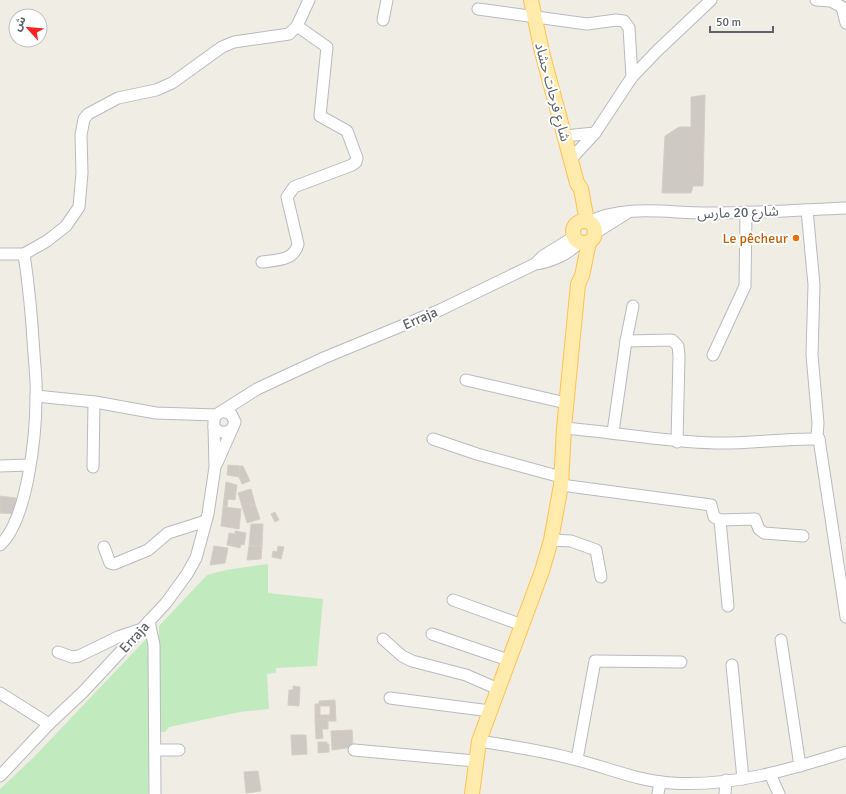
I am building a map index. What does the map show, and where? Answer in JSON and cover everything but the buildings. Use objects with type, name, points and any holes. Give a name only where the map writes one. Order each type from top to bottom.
[{"type":"main road","name":"شارع فرحات حشاد","points":[[472,794],[475,761],[479,740],[552,540],[561,481],[566,403],[578,284],[575,275],[584,233],[581,189],[577,183],[564,136],[534,18],[531,0]]},
{"type":"street","points":[[0,254],[24,254],[47,241],[66,226],[79,207],[82,173],[81,135],[84,119],[88,114],[118,98],[156,90],[172,84],[222,47],[234,42],[289,34],[297,26],[309,0]]},
{"type":"street","points":[[383,20],[387,0]]},
{"type":"street","points":[[571,159],[595,133],[632,77],[711,0]]},
{"type":"street","points":[[816,0],[831,1],[842,7],[846,23]]},
{"type":"street","points":[[478,9],[534,18],[587,24],[616,20],[624,21],[629,28],[632,77]]},
{"type":"street","points":[[262,262],[294,255],[297,250],[298,244],[287,197],[289,192],[294,187],[352,165],[356,162],[357,158],[347,131],[320,116],[319,112],[325,79],[327,48],[297,26]]},
{"type":"street","points":[[564,136],[595,133]]},
{"type":"street","name":"شارع 20 مارس","points":[[584,233],[606,214],[629,212],[746,212],[846,208]]},
{"type":"street","points":[[807,210],[814,285],[811,342],[818,423],[817,436],[819,439],[846,617]]},
{"type":"street","points":[[713,355],[745,286],[746,212]]},
{"type":"street","name":"Erraja","points":[[217,419],[256,389],[326,357],[440,310],[535,264],[543,256],[584,233]]},
{"type":"street","points":[[0,545],[8,535],[21,508],[29,465],[36,396],[29,293],[24,254]]},
{"type":"street","points":[[613,432],[626,341],[633,306]]},
{"type":"street","points":[[626,341],[672,340],[678,346],[677,442]]},
{"type":"street","points":[[466,380],[566,403]]},
{"type":"street","points":[[215,467],[243,404],[256,389]]},
{"type":"street","points":[[36,396],[94,402],[156,413],[190,415],[217,419],[231,414],[233,425]]},
{"type":"street","points":[[93,467],[94,402]]},
{"type":"street","points":[[217,419],[220,432],[224,432],[233,425]]},
{"type":"street","points":[[215,467],[217,419]]},
{"type":"street","points":[[564,428],[613,432],[677,442],[716,443],[819,439]]},
{"type":"street","points":[[433,439],[561,481],[707,503],[712,507],[714,517],[720,520],[755,519],[759,529],[764,533],[803,536]]},
{"type":"street","points":[[0,466],[29,465]]},
{"type":"street","name":"Erraja","points":[[0,776],[49,724],[83,692],[178,588],[196,558],[206,521],[215,467]]},
{"type":"street","points":[[720,520],[728,606]]},
{"type":"street","points":[[104,547],[107,558],[110,563],[114,564],[148,550],[168,533],[206,521]]},
{"type":"street","points":[[552,540],[571,541],[596,550],[601,577]]},
{"type":"street","points":[[453,600],[522,625]]},
{"type":"street","points":[[149,621],[154,645],[155,794]]},
{"type":"street","points":[[58,652],[72,657],[79,656],[118,637],[140,630]]},
{"type":"street","points":[[432,634],[508,660]]},
{"type":"street","points":[[383,639],[402,656],[412,661],[466,675],[498,689]]},
{"type":"street","points":[[781,640],[800,766]]},
{"type":"street","points":[[577,759],[595,661],[681,662]]},
{"type":"street","points":[[732,665],[743,779]]},
{"type":"street","points":[[0,692],[49,724]]},
{"type":"street","points":[[390,698],[490,711]]},
{"type":"street","points":[[479,740],[577,759],[629,776],[660,782],[690,784],[743,779],[770,774],[846,752]]},
{"type":"street","points":[[155,750],[179,750]]},
{"type":"street","points":[[354,750],[475,761]]},
{"type":"street","points":[[770,774],[780,794]]},
{"type":"street","points":[[725,794],[726,780]]},
{"type":"street","points":[[658,794],[660,782]]},
{"type":"green space","points":[[268,564],[268,593],[323,599],[317,666],[276,668],[276,673],[267,674],[269,709],[240,712],[169,727],[165,732],[159,732],[159,626],[207,575],[226,570]]},
{"type":"green space","points":[[148,637],[151,641],[151,716],[148,794],[0,794],[0,789],[34,757]]},
{"type":"place","name":"Le pêcheur","points":[[796,238]]}]
